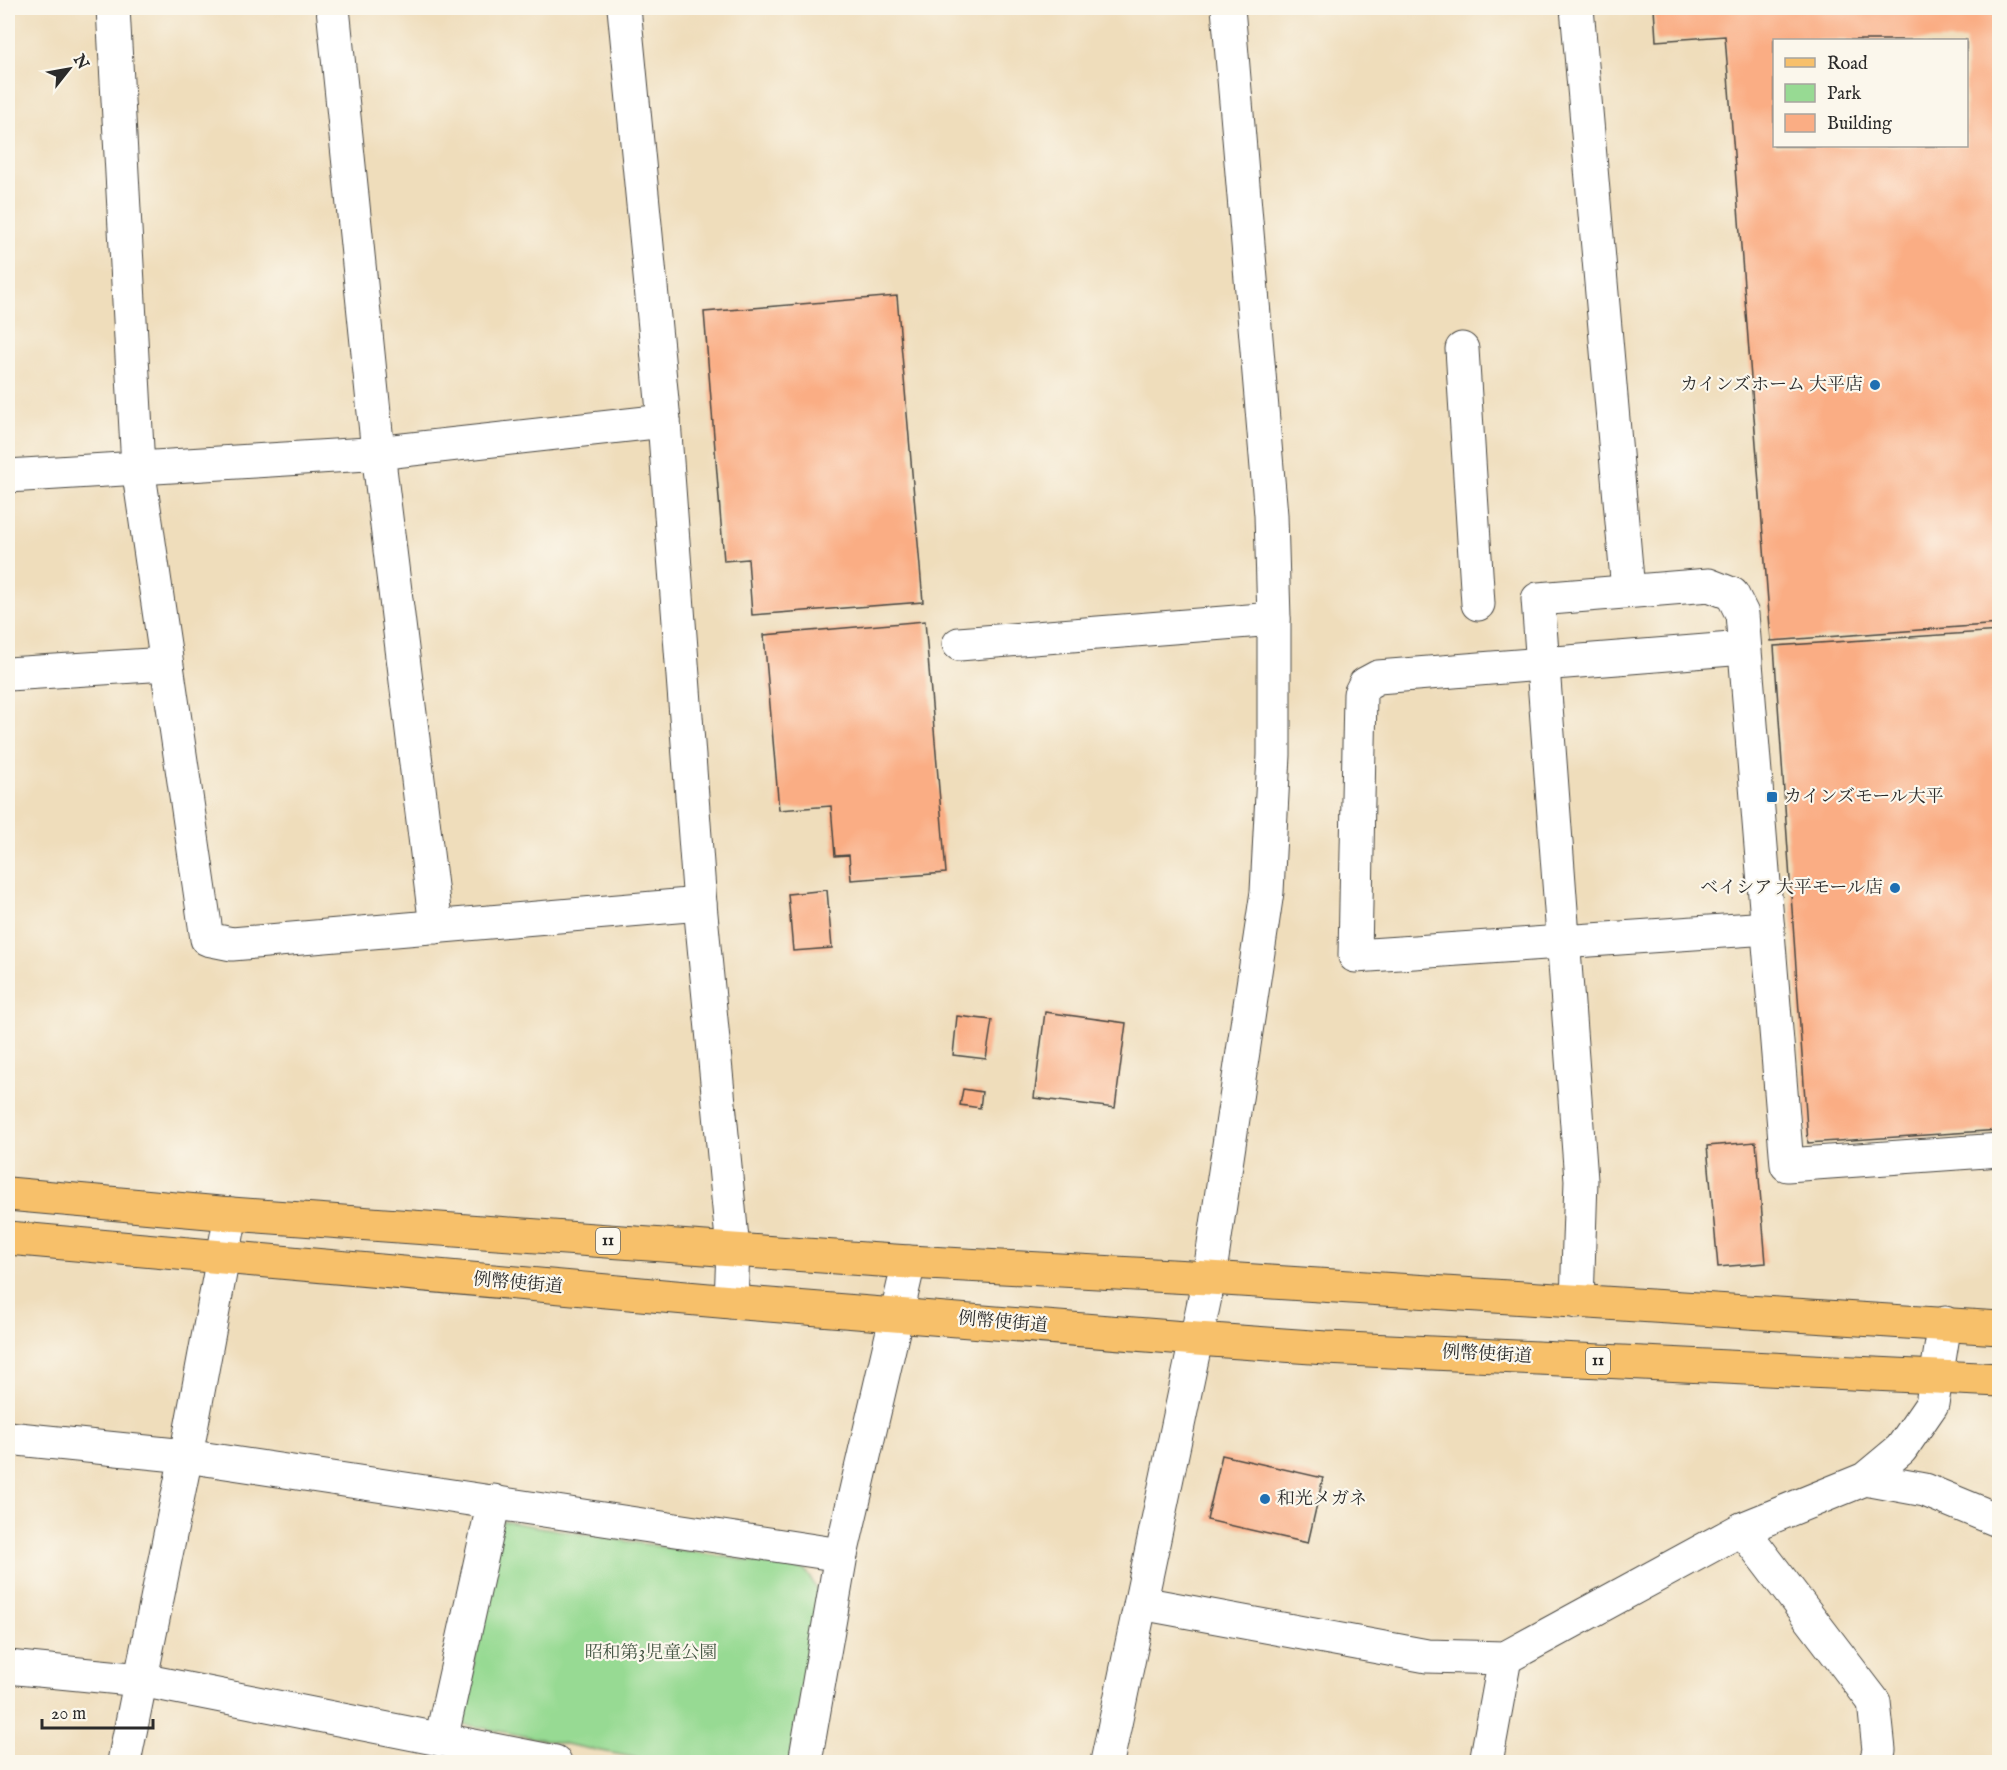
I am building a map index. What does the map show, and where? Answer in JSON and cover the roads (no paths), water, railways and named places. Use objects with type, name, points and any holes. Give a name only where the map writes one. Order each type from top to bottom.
[{"type":"main road","name":"11","points":[[8,1194],[231,1214],[733,1251],[1209,1278],[2000,1328]]},
{"type":"main road","name":"例幣使街道","points":[[8,1238],[730,1302],[1197,1339],[1326,1348],[2000,1380]]},
{"type":"street","points":[[113,8],[138,467],[207,939],[232,944],[700,904]]},
{"type":"street","points":[[333,8],[378,452],[436,927]]},
{"type":"street","points":[[624,8],[664,421],[700,904],[733,1251],[730,1302]]},
{"type":"street","points":[[1107,1762],[1209,1278],[1267,892],[1274,755],[1271,515],[1228,8]]},
{"type":"street","points":[[1577,8],[1628,591]]},
{"type":"street","points":[[1462,349],[1478,604]]},
{"type":"street","points":[[8,476],[378,452],[664,421]]},
{"type":"street","points":[[1577,1302],[1581,1180],[1538,599],[1709,585],[1731,594],[1742,614],[1787,1165],[2000,1150]]},
{"type":"street","points":[[959,644],[1274,619]]},
{"type":"street","points":[[1744,648],[1378,677],[1365,684],[1360,694],[1355,956],[1768,928]]},
{"type":"street","points":[[8,674],[166,664]]},
{"type":"street","points":[[124,1762],[186,1456],[231,1214]]},
{"type":"street","points":[[805,1762],[841,1554],[909,1262]]},
{"type":"street","points":[[1141,1603],[1427,1656],[1505,1658],[1742,1529],[1865,1479],[1901,1449],[1932,1404],[1945,1323]]},
{"type":"street","points":[[8,1438],[186,1456],[841,1554]]},
{"type":"street","points":[[1865,1479],[1924,1490],[2000,1521]]},
{"type":"street","points":[[441,1740],[494,1501]]},
{"type":"street","points":[[1742,1529],[1874,1701],[1869,1758]]},
{"type":"street","points":[[1486,1762],[1505,1658]]},
{"type":"street","points":[[8,1667],[141,1680],[555,1762]]},
{"type":"place","name":"カインズホーム 大平店","points":[[1875,385]]},
{"type":"place","name":"カインズモール大平","points":[[1772,797]]},
{"type":"place","name":"ベイシア 大平モール店","points":[[1895,888]]},
{"type":"place","name":"和光メガネ","points":[[1265,1499]]},
{"type":"park label","name":"昭和第3児童公園","points":[[651,1653]]}]
